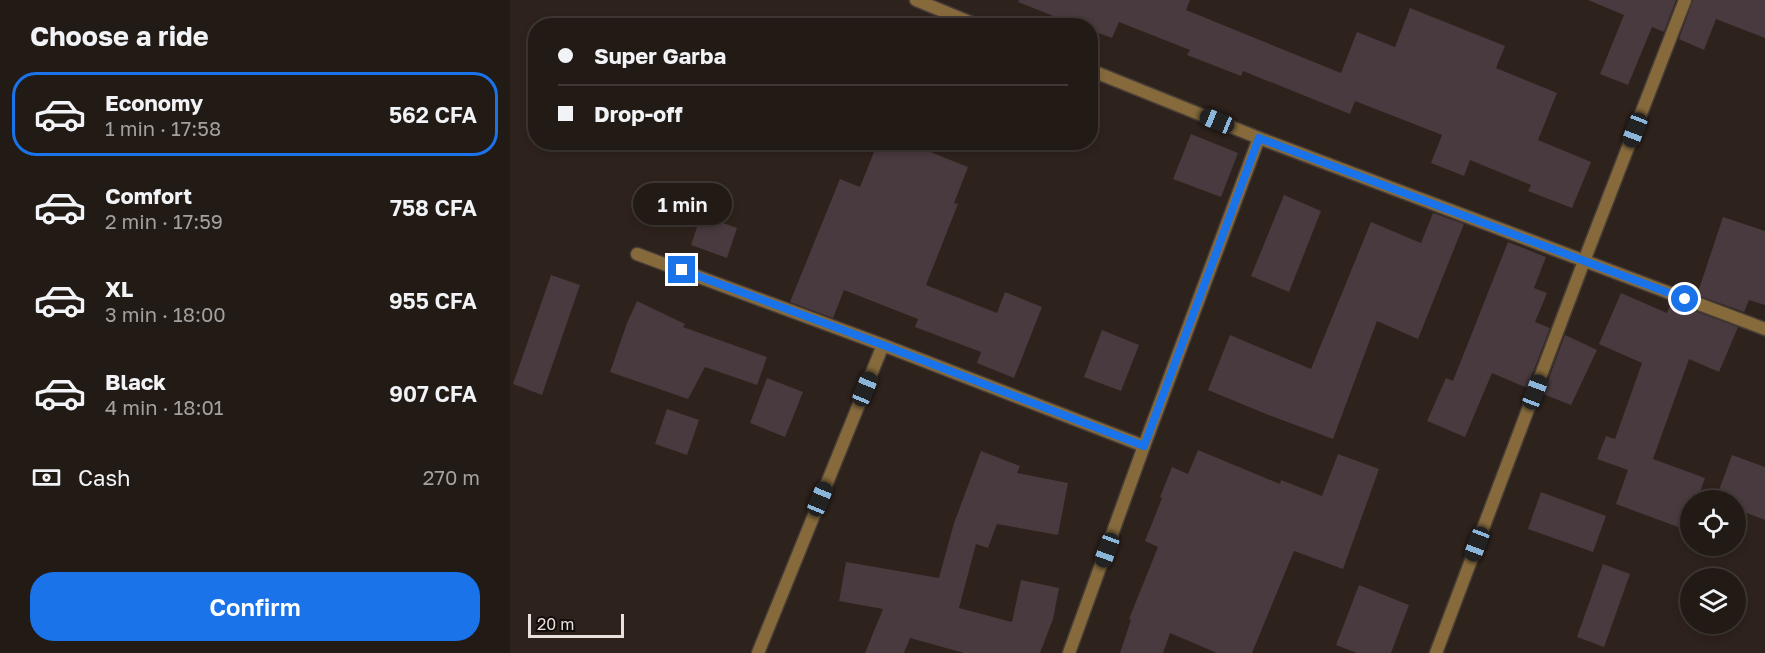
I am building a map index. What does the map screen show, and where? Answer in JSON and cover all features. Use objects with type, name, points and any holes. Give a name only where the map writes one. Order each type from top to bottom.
[{"type":"street","points":[[916,0],[960,18]]},
{"type":"street","points":[[1436,653],[1685,0]]},
{"type":"street","points":[[1098,73],[1259,138],[1765,329]]},
{"type":"street","points":[[1070,653],[1144,446],[1259,138]]},
{"type":"street","points":[[637,254],[883,345],[1144,446]]},
{"type":"street","points":[[758,653],[883,345]]},
{"type":"building","points":[[1019,0],[1190,0],[1186,10],[1341,73],[1357,32],[1395,47],[1410,8],[1505,46],[1496,68],[1557,93],[1538,140],[1591,162],[1572,208],[1528,191],[1531,185],[1470,160],[1464,176],[1431,163],[1442,135],[1355,101],[1350,114],[1243,71],[1241,76],[1187,55],[1190,50],[1119,22],[1112,38],[1098,33],[1098,18],[1059,18],[1018,2]]},
{"type":"building","points":[[1588,0],[1676,0],[1664,32],[1652,27],[1628,85],[1600,74],[1624,15]]},
{"type":"building","points":[[1693,0],[1765,0],[1765,38],[1716,19],[1704,50],[1679,39]]},
{"type":"building","points":[[1191,134],[1238,153],[1221,197],[1173,179]]},
{"type":"building","points":[[875,150],[926,150],[968,167],[954,203],[958,204],[926,285],[997,313],[1005,292],[1042,307],[1014,378],[977,363],[981,352],[915,327],[918,319],[844,290],[833,318],[790,302],[840,179],[860,187]]},
{"type":"building","points":[[1284,195],[1321,211],[1289,292],[1251,276]]},
{"type":"building","points":[[1433,213],[1464,224],[1418,339],[1377,321],[1333,439],[1208,390],[1230,335],[1311,369],[1371,222],[1421,243]]},
{"type":"building","points":[[701,215],[737,228],[727,258],[691,245]]},
{"type":"building","points":[[1723,217],[1765,231],[1765,305],[1749,300],[1744,312],[1697,295]]},
{"type":"building","points":[[1508,242],[1546,257],[1534,288],[1547,293],[1535,322],[1550,328],[1527,388],[1492,373],[1465,437],[1427,421],[1446,378],[1453,381]]},
{"type":"building","points":[[551,275],[580,285],[542,395],[513,384]]},
{"type":"building","points":[[1621,293],[1667,313],[1671,304],[1691,313],[1692,310],[1738,327],[1719,372],[1689,359],[1653,459],[1705,478],[1701,490],[1680,490],[1680,528],[1616,504],[1628,470],[1597,459],[1606,436],[1615,439],[1642,363],[1599,344]]},
{"type":"building","points":[[637,301],[685,324],[683,327],[767,357],[757,385],[705,367],[688,399],[610,372]]},
{"type":"building","points":[[1102,330],[1139,345],[1121,391],[1084,377]]},
{"type":"building","points":[[1565,335],[1597,350],[1571,405],[1543,394]]},
{"type":"building","points":[[767,378],[803,392],[785,437],[750,423]]},
{"type":"building","points":[[667,409],[699,420],[687,455],[655,444]]},
{"type":"building","points":[[1198,450],[1280,484],[1281,480],[1322,496],[1338,454],[1379,469],[1343,569],[1294,551],[1252,653],[1217,653],[1170,633],[1163,653],[1120,653],[1131,620],[1129,619],[1158,547],[1145,541],[1162,498],[1160,497],[1172,467],[1188,474]]},
{"type":"building","points":[[981,451],[1020,466],[1017,473],[1068,483],[1058,535],[997,524],[988,548],[976,544],[959,608],[1012,622],[1021,580],[1059,588],[1053,619],[1040,653],[964,653],[910,638],[904,653],[865,653],[883,609],[839,601],[846,562],[939,578],[954,523]]},
{"type":"building","points":[[1732,455],[1765,467],[1765,520],[1746,513],[1746,490],[1719,490]]},
{"type":"building","points":[[1541,492],[1606,516],[1593,552],[1528,529]]},
{"type":"building","points":[[1603,564],[1630,574],[1604,647],[1577,637]]},
{"type":"building","points":[[1359,585],[1409,605],[1391,653],[1357,653],[1336,645]]},
{"type":"route","points":[[682,270],[1144,446],[1259,138],[1685,299]]}]
